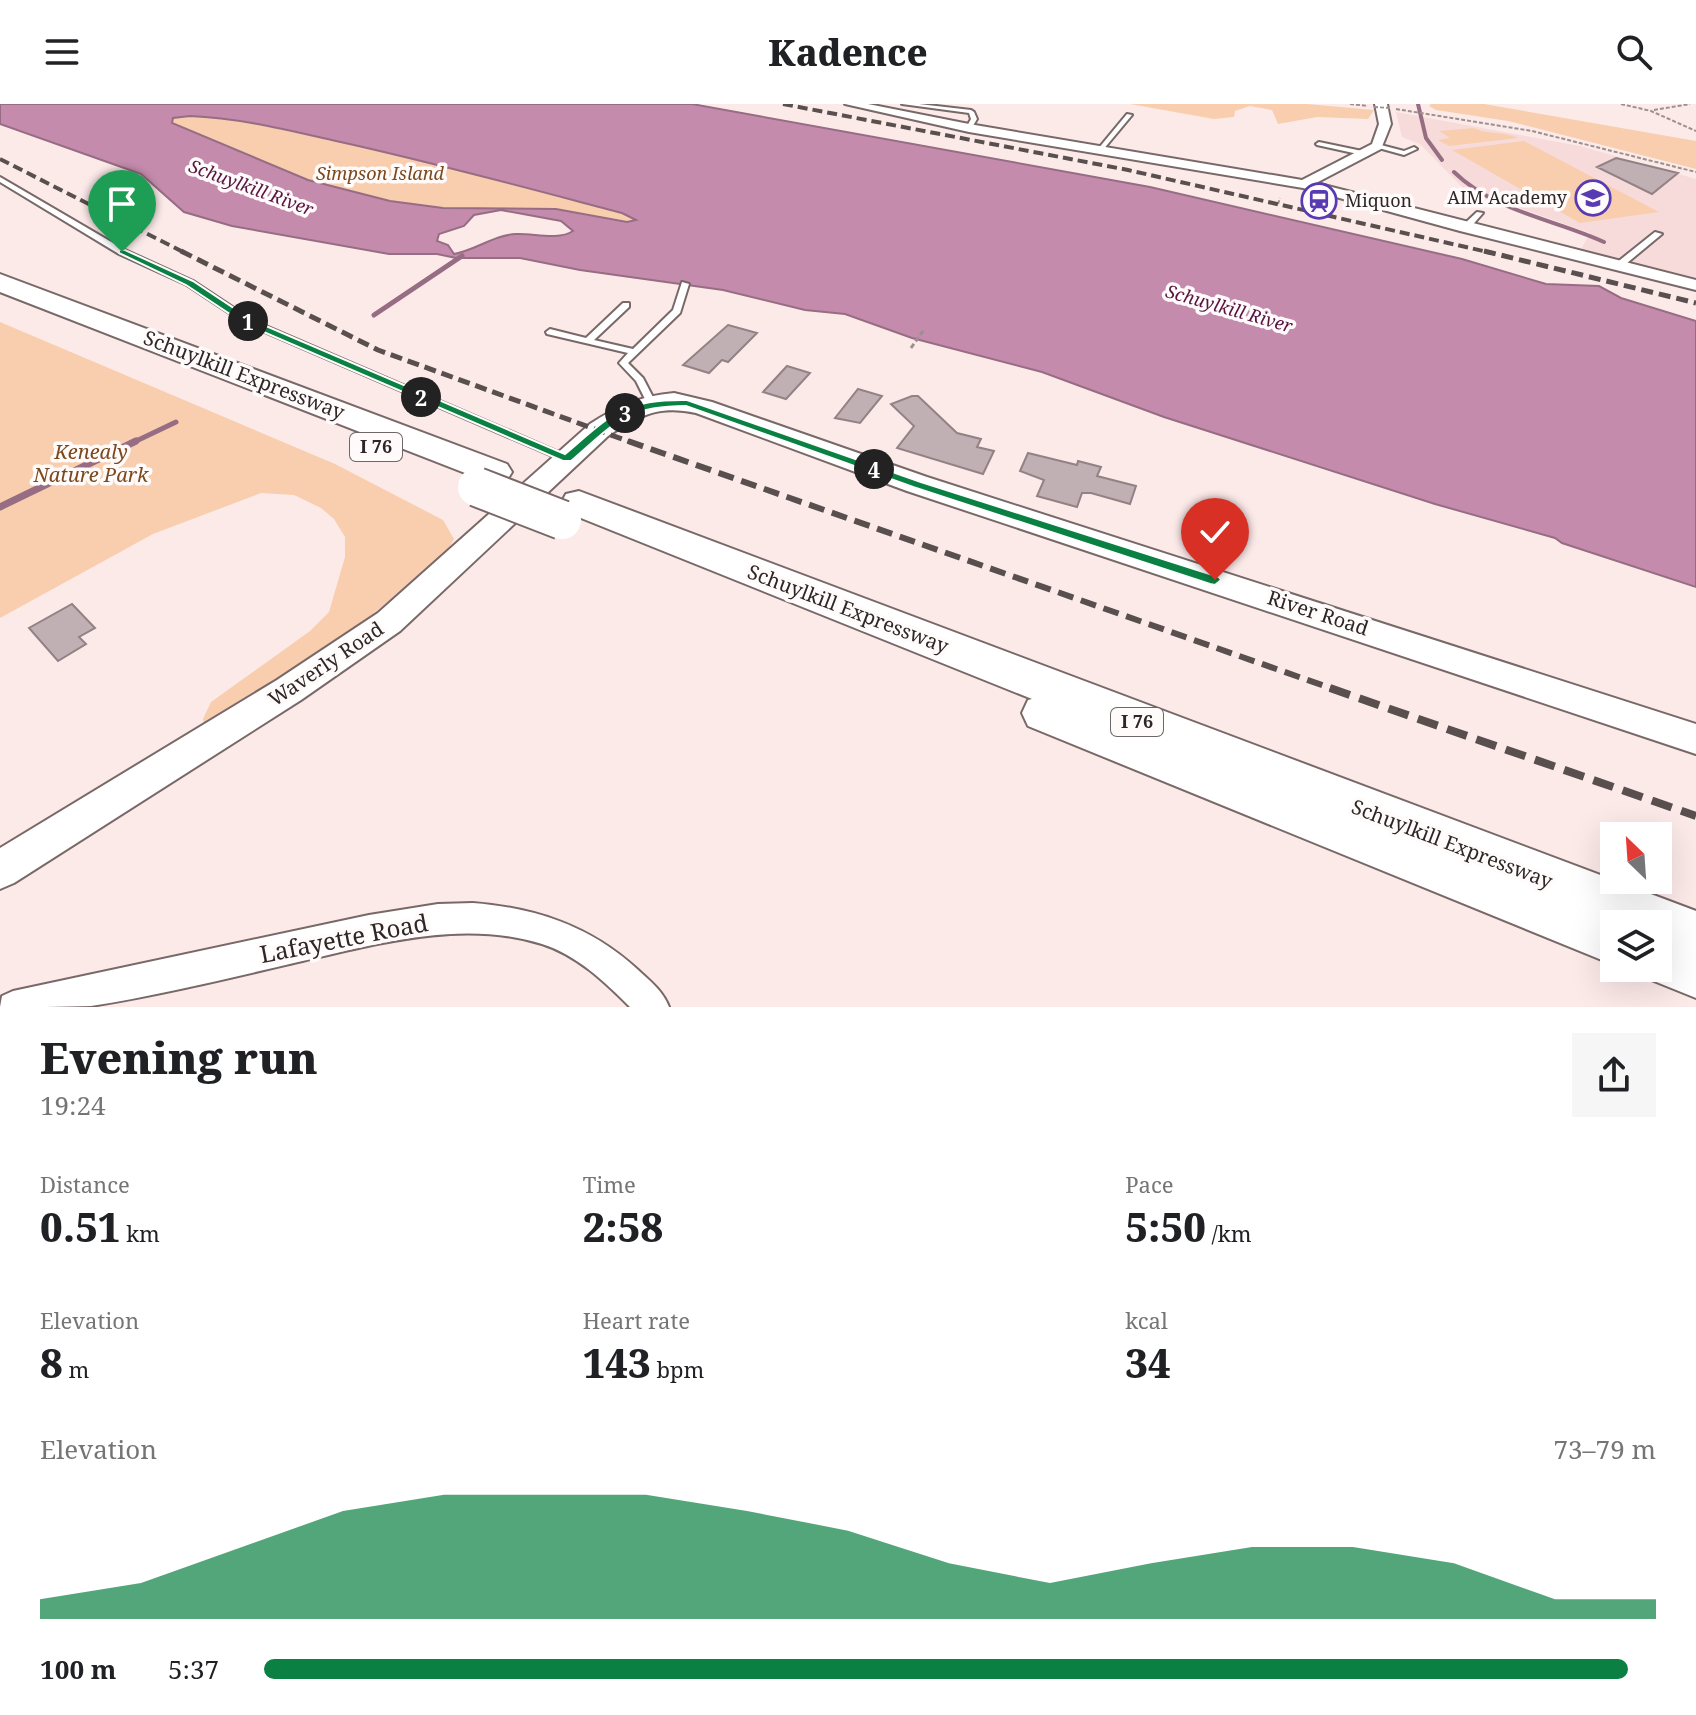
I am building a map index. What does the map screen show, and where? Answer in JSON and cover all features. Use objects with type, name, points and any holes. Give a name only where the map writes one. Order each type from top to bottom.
[{"type":"highway","name":"Schuylkill Expressway","points":[[0,282],[175,359]]},
{"type":"highway","name":"Schuylkill Expressway","points":[[0,299],[284,400],[486,480],[1696,938]]},
{"type":"highway","name":"Schuylkill Expressway","points":[[571,512],[1600,932]]},
{"type":"highway","points":[[1672,962],[1696,971]]},
{"type":"street","points":[[854,104],[969,128],[1304,184],[1465,228],[1696,285]]},
{"type":"street","points":[[1304,184],[1372,150],[1385,124],[1382,106]]},
{"type":"street","name":"River Road","points":[[621,415],[651,403],[674,401],[703,407],[961,499],[1696,739]]},
{"type":"street","name":"Waverly Road","points":[[0,870],[289,690],[389,622],[567,459],[621,415]]},
{"type":"street","name":"Lafayette Road","points":[[13,1007],[382,929],[430,921],[473,919],[539,927],[573,941],[597,953],[653,1007]]},
{"type":"lane","points":[[905,104],[971,112],[974,119],[969,128]]},
{"type":"lane","points":[[1100,150],[1129,115]]},
{"type":"lane","points":[[1319,144],[1404,153],[1414,149]]},
{"type":"lane","points":[[0,179],[122,252],[190,283],[249,322],[567,459]]},
{"type":"lane","points":[[1465,228],[1479,213]]},
{"type":"lane","points":[[1618,266],[1658,234]]},
{"type":"lane","points":[[651,403],[640,380],[623,363],[677,311],[685,284]]},
{"type":"lane","points":[[588,341],[626,305]]},
{"type":"lane","points":[[550,332],[635,352]]},
{"type":"path","points":[[1350,104],[1382,106],[1532,131],[1696,172]]},
{"type":"path","points":[[1621,104],[1651,111],[1696,131]]},
{"type":"path","points":[[1651,111],[1690,104]]},
{"type":"path","points":[[1278,204],[1280,198]]},
{"type":"path","points":[[911,348],[923,331]]},
{"type":"shaded area","name":"AIM Academy","points":[[1396,112],[1580,146],[1696,179],[1696,281],[1580,251],[1590,233],[1463,188],[1420,144],[1402,137]]},
{"type":"green space","points":[[1130,104],[1307,104],[1374,110],[1368,119],[1317,117],[1278,124],[1272,110],[1250,106],[1235,111],[1234,117],[1214,119]]},
{"type":"green space","points":[[1484,104],[1696,141],[1696,169],[1508,121],[1436,110],[1429,106]]},
{"type":"green space","name":"Simpson Island","points":[[214,117],[259,124],[369,146],[622,213],[637,220],[626,222],[556,209],[443,208],[390,201],[308,180],[172,123],[173,118]]},
{"type":"green space","points":[[1474,128],[1518,138],[1449,146],[1438,140],[1450,138],[1439,131]]},
{"type":"green space","points":[[1524,141],[1659,212],[1580,223],[1452,150]]},
{"type":"green space","name":"Kenealy Nature Park","points":[[0,322],[335,464],[443,520],[454,539],[444,557],[345,636],[205,729],[203,719],[211,702],[310,631],[329,612],[345,557],[345,537],[334,519],[321,508],[294,495],[261,493],[153,534],[0,618]]},
{"type":"water","name":"Schuylkill River","points":[[0,104],[692,104],[1150,187],[1462,259],[1546,284],[1599,286],[1621,298],[1696,321],[1696,587],[1562,543],[1555,538],[1435,504],[1164,417],[1042,372],[912,338],[845,314],[805,310],[723,290],[580,270],[520,258],[389,254],[232,226],[184,212],[141,174],[0,124]],"holes":[[[190,116],[263,125],[372,149],[622,213],[636,220],[627,222],[556,209],[443,208],[390,201],[308,180],[172,123],[173,118]],[[501,210],[561,221],[573,231],[553,236],[508,235],[454,254],[448,245],[437,241],[439,234],[464,226],[474,215]]]},
{"type":"building","name":"AIM Academy","points":[[1616,158],[1678,173],[1652,194],[1597,167]]},
{"type":"building","points":[[728,325],[757,333],[728,362],[722,360],[709,373],[683,365]]},
{"type":"building","points":[[787,366],[810,373],[786,399],[763,392]]},
{"type":"building","points":[[858,389],[882,396],[860,423],[835,418]]},
{"type":"building","points":[[918,396],[957,433],[981,439],[977,447],[994,451],[983,474],[897,448],[914,426],[891,404]]},
{"type":"building","points":[[1028,453],[1077,465],[1078,461],[1101,467],[1097,476],[1136,486],[1130,504],[1091,493],[1082,493],[1077,507],[1037,496],[1044,480],[1020,471]]},
{"type":"building","points":[[72,604],[95,628],[79,637],[86,644],[58,661],[29,628]]},
{"type":"waterway","points":[[1418,104],[1426,138],[1442,160]]},
{"type":"waterway","points":[[1454,172],[1470,186],[1506,206],[1604,242]]},
{"type":"waterway","points":[[374,315],[462,256]]},
{"type":"waterway","points":[[132,443],[176,422]]},
{"type":"waterway","points":[[0,507],[136,441]]},
{"type":"railway","points":[[783,104],[1128,170],[1492,253]]},
{"type":"railway","points":[[0,159],[185,253]]},
{"type":"railway","points":[[181,251],[378,350],[633,443]]},
{"type":"railway","points":[[1484,251],[1696,303]]},
{"type":"railway","points":[[628,441],[1336,690]]},
{"type":"railway","points":[[1330,688],[1696,816]]},
{"type":"place","name":"AIM Academy","points":[[1593,198]]},
{"type":"place","name":"Miquon","points":[[1319,201]]},
{"type":"route","points":[[122,252],[190,283],[249,322],[567,459],[607,424],[629,410],[651,403],[687,403],[991,509],[1215,580]]}]
